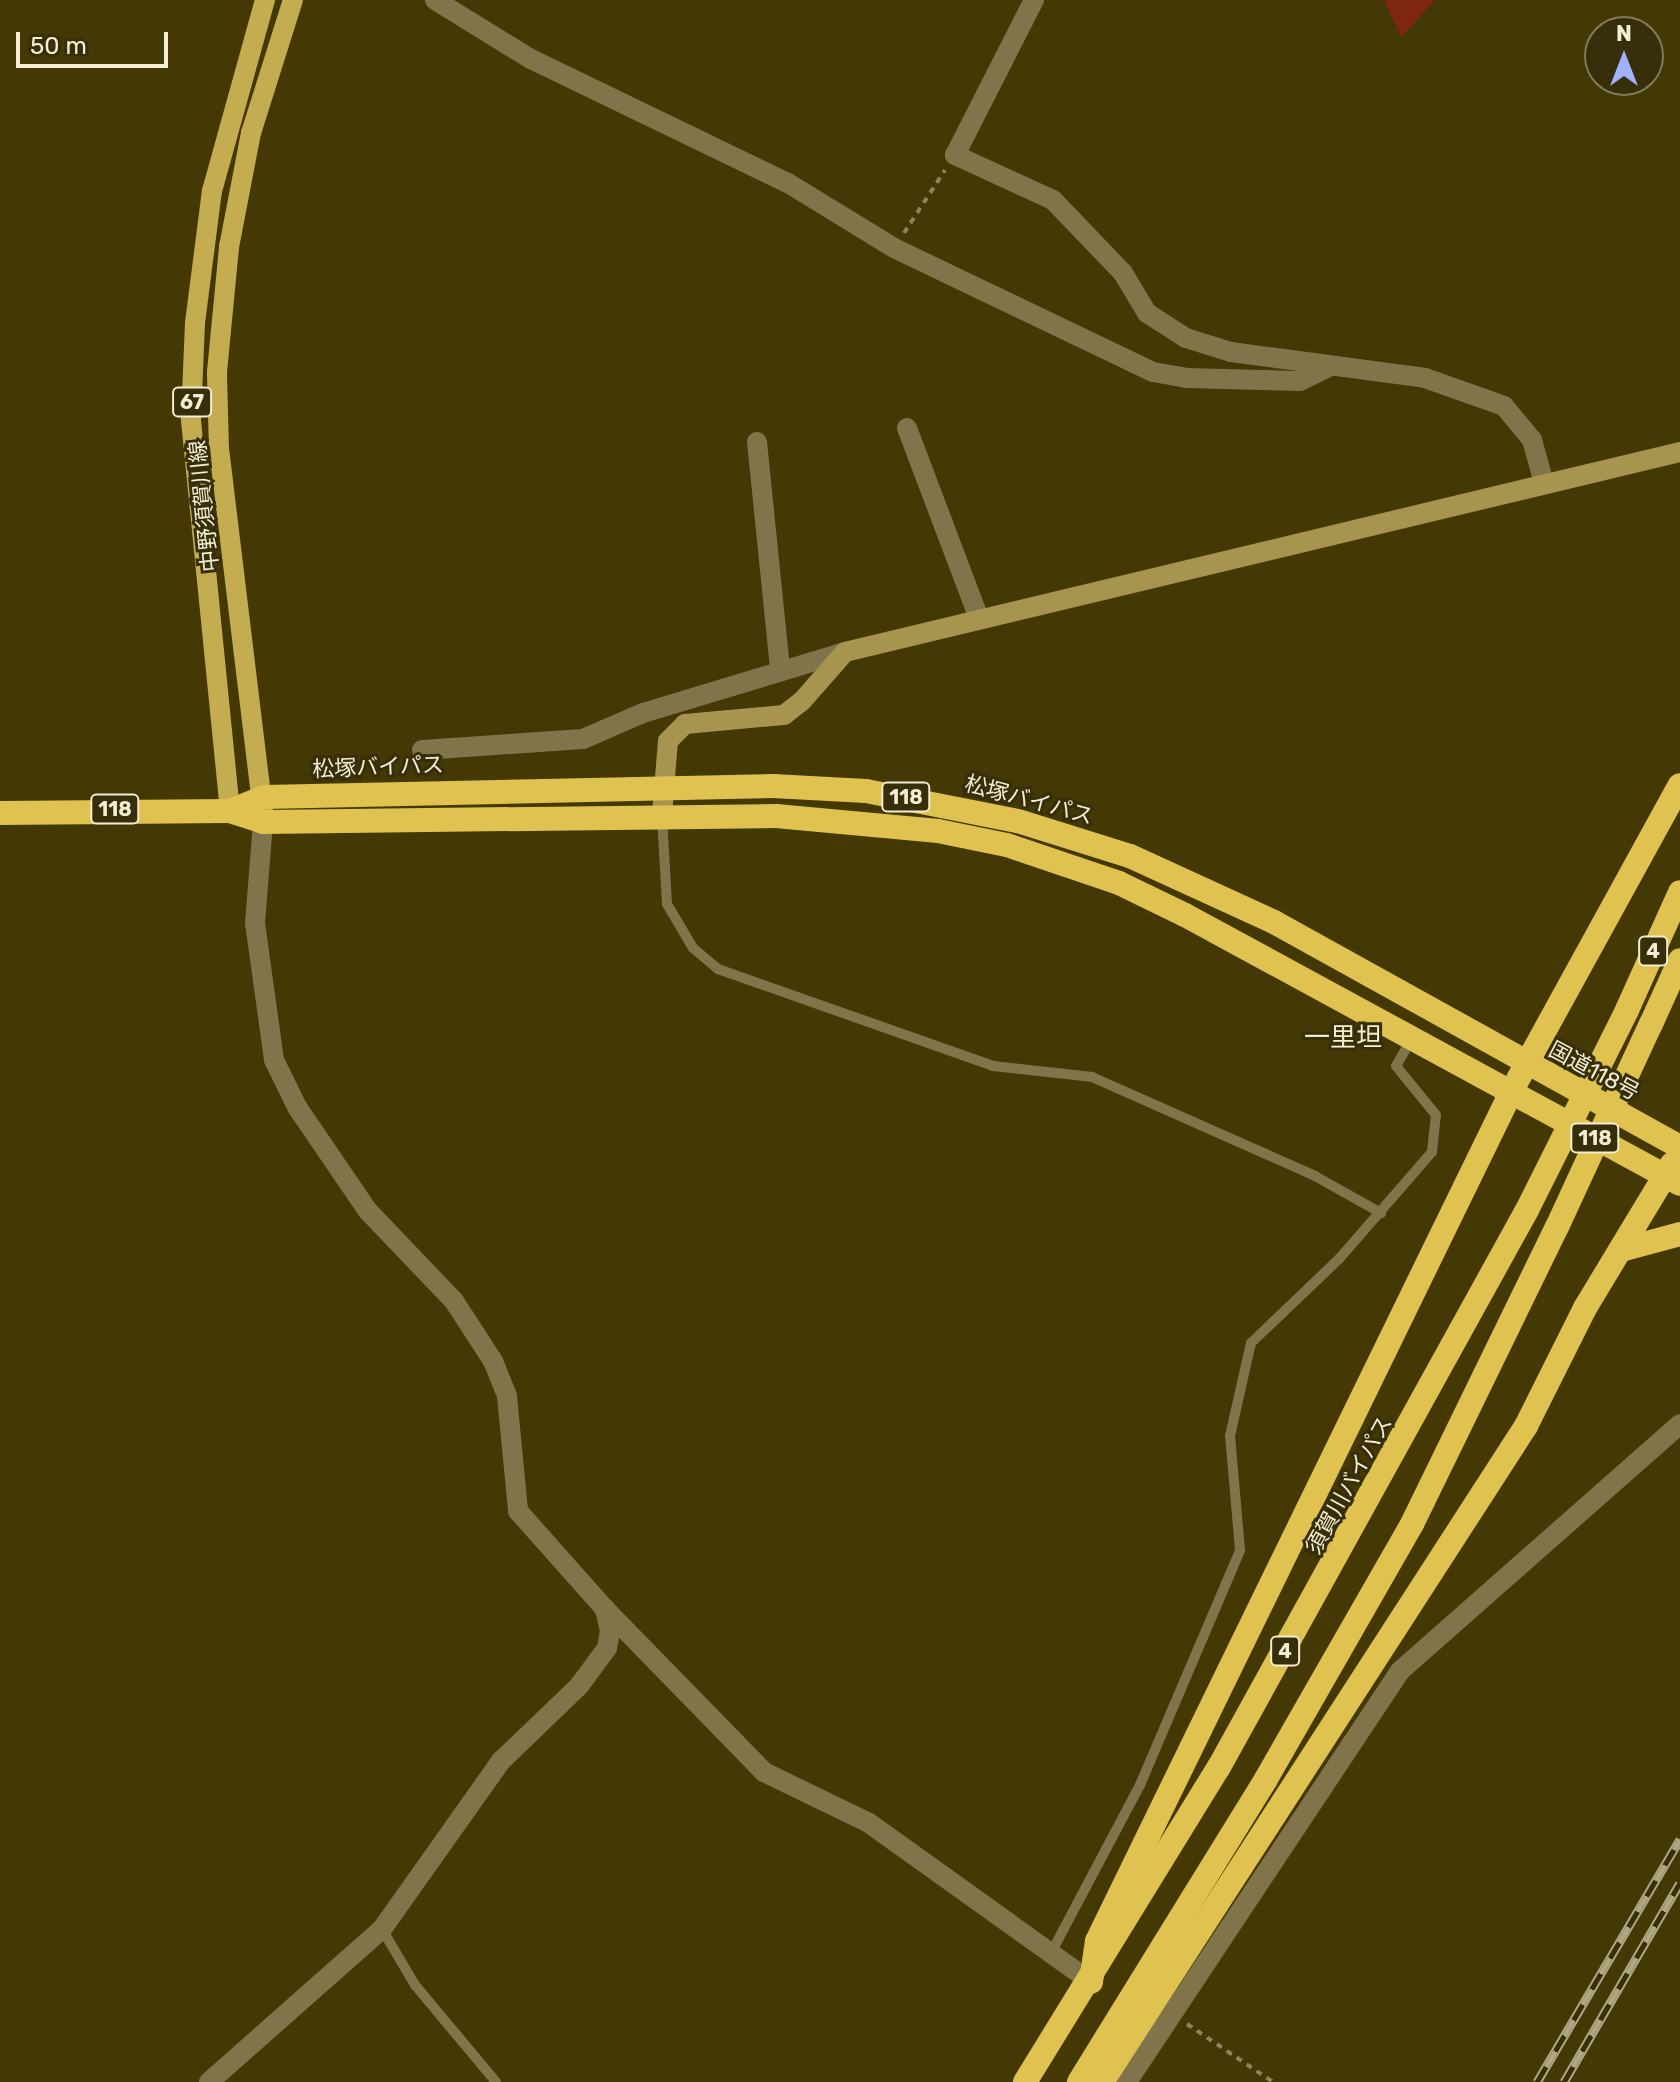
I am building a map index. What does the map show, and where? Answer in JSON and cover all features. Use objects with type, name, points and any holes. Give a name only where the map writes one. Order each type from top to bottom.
[{"type":"highway","points":[[1091,1982],[1097,1941],[1511,1092],[1680,785]]},
{"type":"highway","name":"松塚バイパス","points":[[0,813],[230,811],[665,786],[866,791],[957,807],[1130,856],[1274,922],[1526,1064]]},
{"type":"highway","name":"松塚バイパス","points":[[264,809],[662,815],[861,822],[952,834],[1063,861],[1185,915],[1511,1092]]},
{"type":"highway","name":"須賀川バイパス","points":[[1025,2082],[1091,1982],[1376,1492],[1527,1210],[1627,1010],[1680,892]]},
{"type":"highway","name":"4","points":[[1079,2082],[1258,1792],[1412,1524],[1557,1227],[1680,960]]},
{"type":"highway","name":"国道118号","points":[[1526,1064],[1680,1150]]},
{"type":"highway","name":"118","points":[[1511,1092],[1672,1180]]},
{"type":"highway","points":[[1102,2082],[1299,1782],[1526,1426],[1621,1250],[1672,1180],[1680,1150]]},
{"type":"highway","points":[[1621,1250],[1680,1234]]},
{"type":"main road","name":"中野須賀川線","points":[[230,811],[191,418],[195,323],[212,191],[265,0]]},
{"type":"main road","name":"中野須賀川線","points":[[264,809],[219,451],[217,372],[225,276],[251,133],[293,0]]},
{"type":"street","points":[[435,0],[531,59],[788,183],[894,248],[1153,372],[1186,378],[1300,381],[1327,368]]},
{"type":"street","points":[[1034,0],[955,155],[1053,200],[1123,273],[1147,313],[1186,338],[1231,352],[1327,368],[1374,368],[1425,378],[1504,406],[1532,440],[1544,483]]},
{"type":"street","points":[[907,428],[979,619]]},
{"type":"street","points":[[757,442],[780,670]]},
{"type":"street","points":[[422,750],[583,739],[643,713],[845,652],[1680,452]]},
{"type":"street","points":[[662,815],[668,741],[685,724],[784,715],[802,701],[845,652]]},
{"type":"street","points":[[264,809],[255,923],[263,1006],[281,1077],[368,1211],[454,1301],[493,1361],[507,1396],[518,1511],[605,1609],[764,1772],[869,1823],[1091,1982]]},
{"type":"street","points":[[1127,2082],[1400,1671],[1680,1424]]},
{"type":"street","points":[[209,2082],[382,1929],[501,1761],[579,1686],[607,1648],[610,1631],[605,1609]]},
{"type":"street","points":[[1299,1782],[1318,1798]]},
{"type":"lane","points":[[662,815],[667,904],[693,948],[718,969],[993,1066],[1092,1077],[1315,1176],[1381,1213]]},
{"type":"lane","points":[[1050,1955],[1140,1785],[1240,1550],[1230,1436],[1251,1343],[1381,1213],[1432,1152],[1436,1115],[1396,1066],[1411,1040]]},
{"type":"lane","points":[[382,1929],[415,1985],[496,2082]]},
{"type":"path","points":[[894,248],[955,155]]},
{"type":"path","points":[[1172,2014],[1273,2082]]},
{"type":"shaded area","points":[[1384,0],[1435,0],[1401,37]]},
{"type":"railway","points":[[1537,2082],[1680,1839]]},
{"type":"railway","points":[[1564,2082],[1680,1883]]},
{"type":"district","name":"一里坦","points":[[1343,1038]]}]
